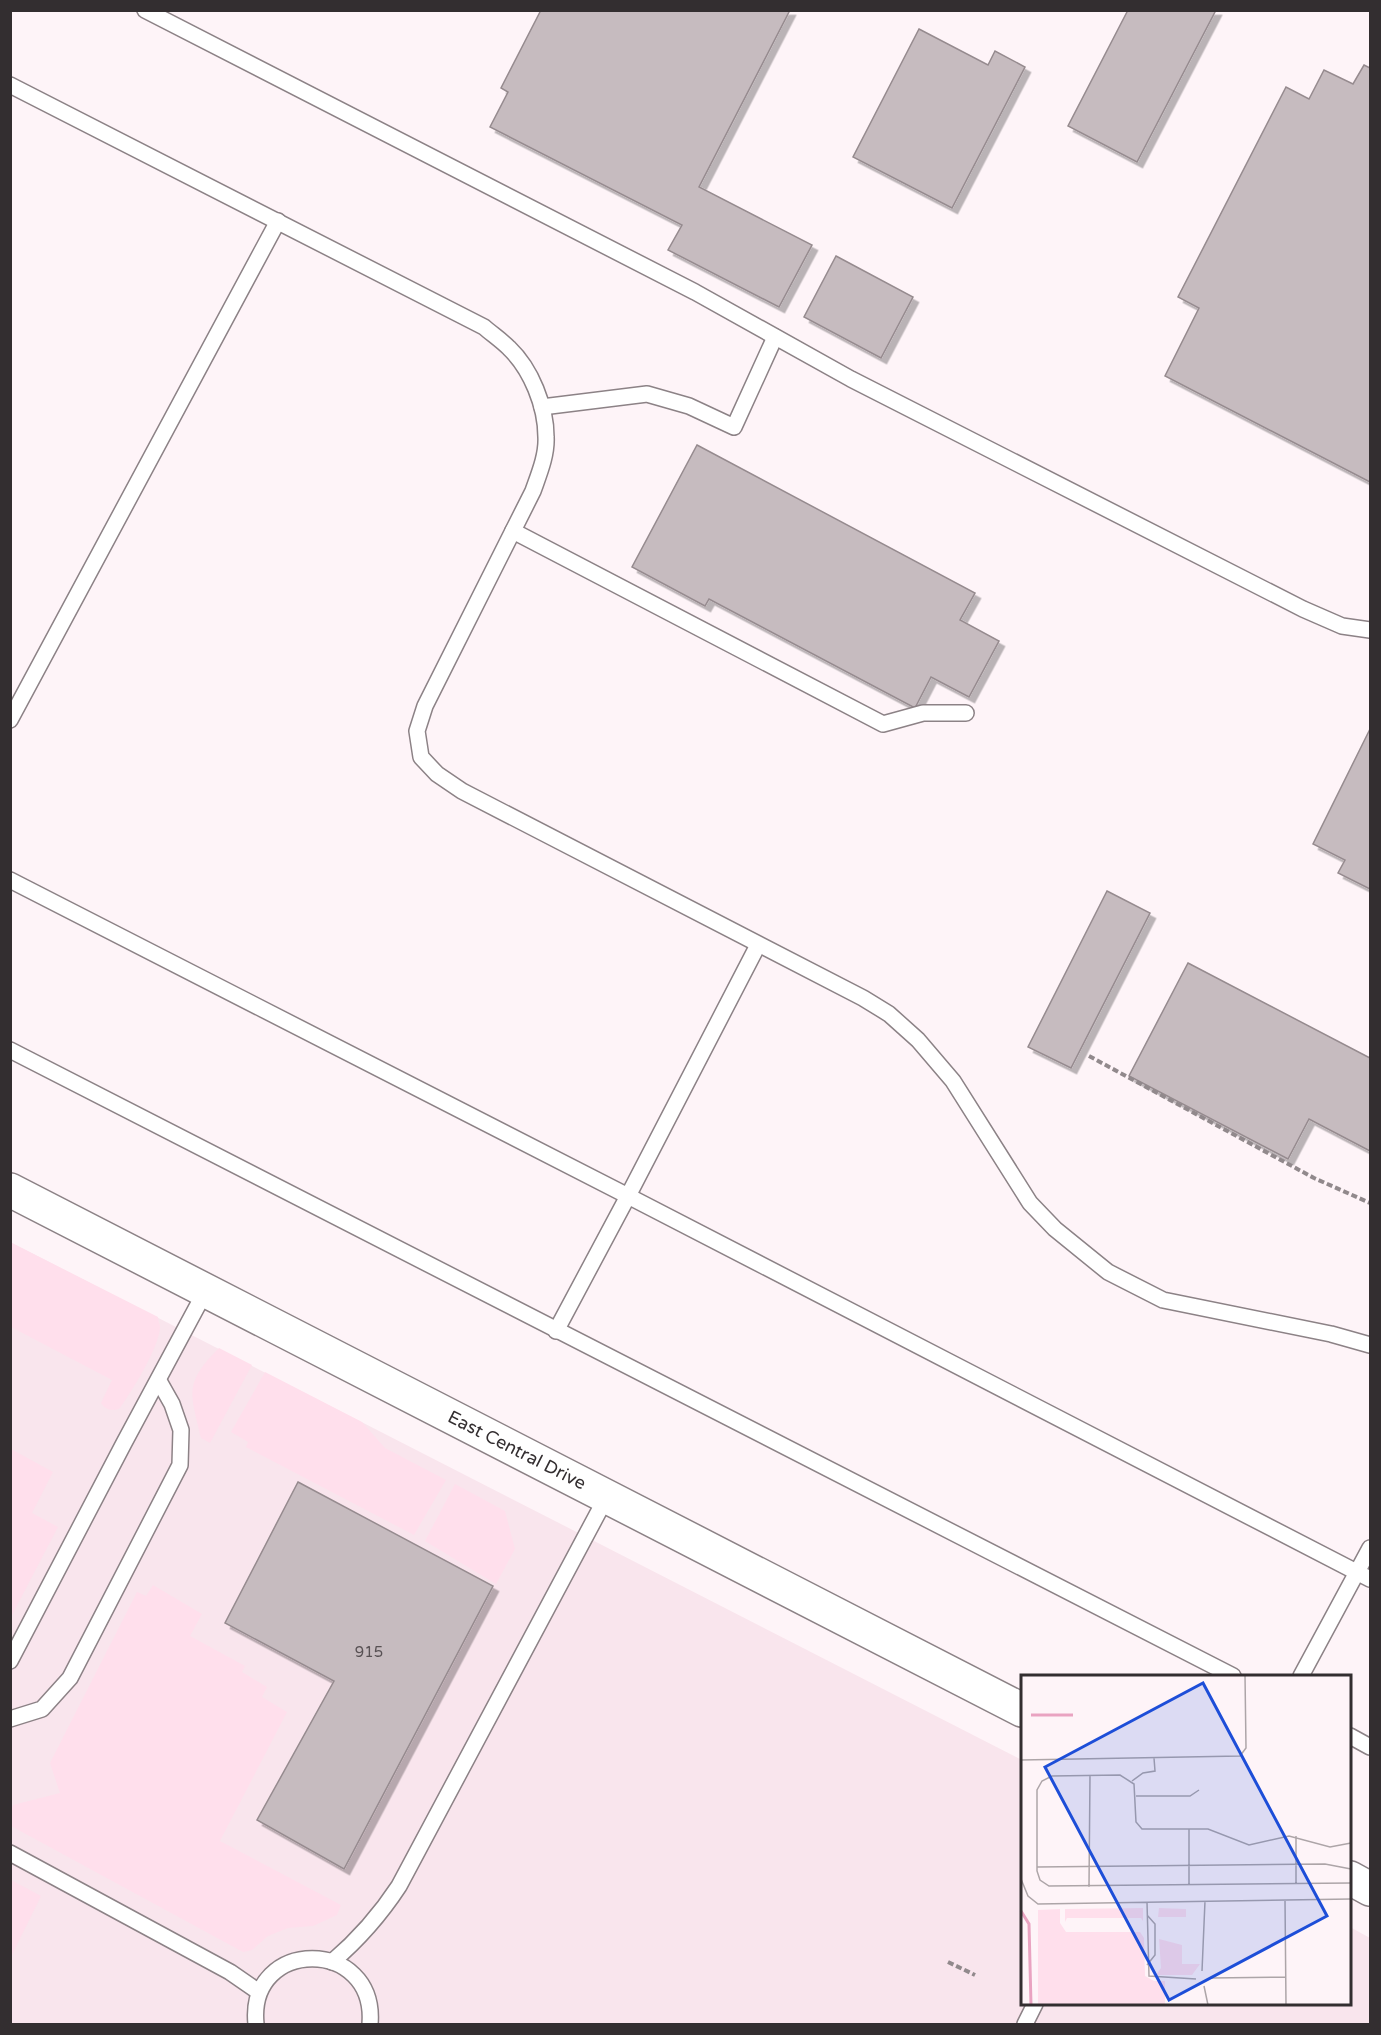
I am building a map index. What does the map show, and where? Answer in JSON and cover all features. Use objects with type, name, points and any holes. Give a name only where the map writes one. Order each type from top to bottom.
[{"type":"street","name":"East Central Drive","points":[[10,1190],[1021,1709]]},
{"type":"street","points":[[1351,1879],[1371,1889]]},
{"type":"lane","points":[[145,10],[695,292],[851,379],[1303,609],[1342,626],[1371,630]]},
{"type":"lane","points":[[10,85],[484,327],[511,350],[530,377],[542,407],[546,437],[543,463],[533,491],[425,706],[417,731],[422,757],[437,774],[462,791],[889,1014],[918,1040],[953,1081],[1030,1203],[1083,1254],[1108,1272],[1163,1300],[1331,1334],[1371,1345]]},
{"type":"lane","points":[[10,720],[278,221]]},
{"type":"lane","points":[[542,407],[647,393],[689,406],[734,427],[775,337]]},
{"type":"lane","points":[[513,531],[883,724],[923,713],[966,713]]},
{"type":"lane","points":[[10,880],[1364,1575]]},
{"type":"lane","points":[[556,1331],[758,945]]},
{"type":"lane","points":[[10,1050],[1229,1675]]},
{"type":"lane","points":[[10,1661],[206,1290]]},
{"type":"lane","points":[[10,1719],[42,1709],[70,1678],[180,1465],[181,1430],[172,1404],[159,1381]]},
{"type":"lane","points":[[333,1962],[355,1943],[379,1916],[399,1886],[607,1497]]},
{"type":"lane","points":[[1302,1675],[1364,1575],[1371,1548]]},
{"type":"lane","points":[[1351,1737],[1371,1747]]},
{"type":"lane","points":[[10,1853],[230,1971],[259,1992]]},
{"type":"lane","points":[[256,2025],[254,2011],[259,1992],[270,1976],[285,1964],[304,1958],[333,1962],[341,1965],[356,1977],[366,1993],[371,2012],[370,2025]]},
{"type":"lane","points":[[1024,2025],[1034,2005]]},
{"type":"path","points":[[1089,1056],[1314,1178],[1371,1203]]},
{"type":"path","points":[[948,1962],[975,1975]]},
{"type":"shaded area","points":[[10,1242],[1021,1759],[1021,2005],[1351,2005],[1351,1928],[1370,1938],[1370,2024],[11,2024]]},
{"type":"shaded area","points":[[10,1242],[158,1317],[160,1327],[155,1346],[119,1409],[109,1409],[101,1403],[112,1380],[11,1327]]},
{"type":"shaded area","points":[[219,1348],[252,1365],[210,1443],[201,1438],[193,1390],[200,1371]]},
{"type":"shaded area","points":[[265,1372],[362,1422],[385,1448],[446,1480],[414,1535],[246,1447],[248,1442],[231,1432]]},
{"type":"shaded area","points":[[11,1449],[53,1472],[32,1513],[58,1527],[11,1617]]},
{"type":"shaded area","points":[[455,1484],[505,1511],[515,1549],[496,1584],[425,1541]]},
{"type":"shaded area","points":[[153,1585],[202,1614],[190,1636],[245,1666],[242,1672],[267,1687],[262,1697],[287,1712],[220,1841],[341,1905],[337,1915],[313,1926],[288,1928],[268,1936],[252,1950],[243,1952],[11,1826],[13,1805],[60,1793],[50,1763],[137,1592],[146,1596]]},
{"type":"shaded area","points":[[11,1880],[41,1896],[11,1957]]},
{"type":"building","points":[[541,10],[790,10],[699,187],[812,245],[779,307],[668,250],[682,225],[490,127],[508,92],[501,88]]},
{"type":"building","points":[[1128,10],[1216,10],[1137,162],[1068,126]]},
{"type":"building","points":[[919,29],[988,65],[995,51],[1025,67],[952,208],[853,157]]},
{"type":"building","points":[[1364,65],[1370,68],[1370,482],[1165,376],[1199,308],[1178,297],[1286,87],[1309,99],[1324,70],[1353,84]]},
{"type":"building","points":[[836,256],[913,297],[881,358],[804,317]]},
{"type":"building","points":[[697,445],[975,593],[960,620],[999,641],[969,697],[931,677],[915,708],[709,599],[705,606],[632,567]]},
{"type":"building","points":[[1370,729],[1370,889],[1338,873],[1345,860],[1313,844]]},
{"type":"building","points":[[1107,891],[1150,913],[1071,1068],[1028,1047]]},
{"type":"building","points":[[1188,963],[1370,1058],[1370,1151],[1309,1119],[1288,1159],[1129,1076]]},
{"type":"building","points":[[298,1482],[493,1586],[344,1869],[257,1820],[334,1681],[225,1623]]}]
